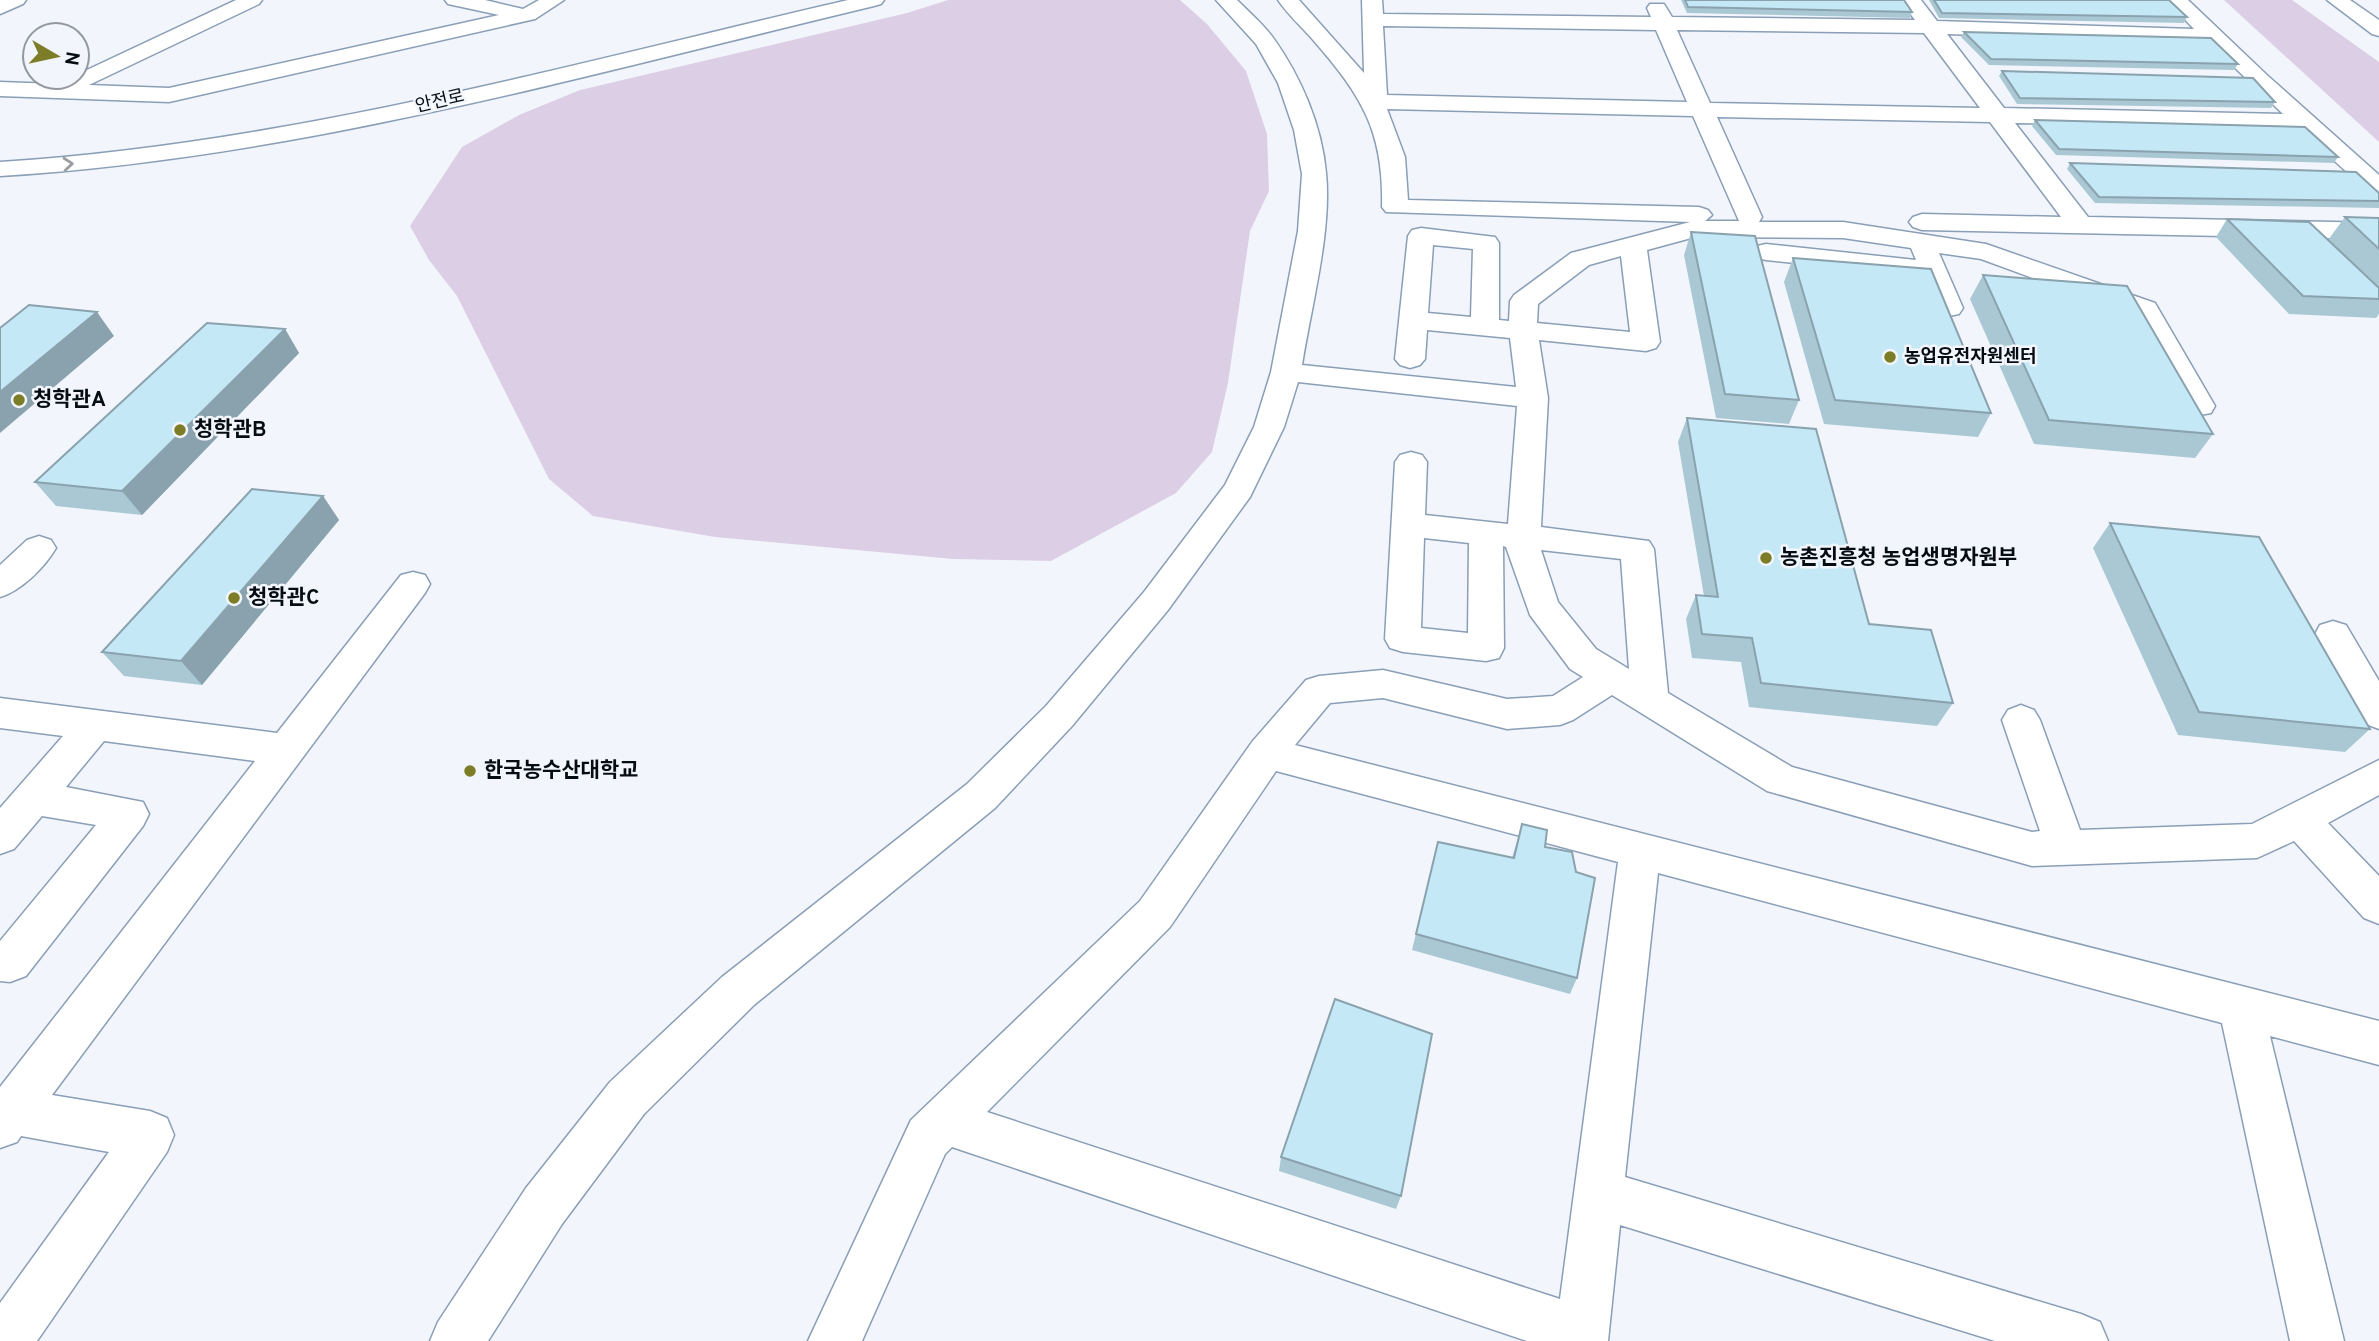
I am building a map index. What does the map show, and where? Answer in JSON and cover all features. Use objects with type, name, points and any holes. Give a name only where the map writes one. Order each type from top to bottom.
[{"type":"street","points":[[0,8],[16,0]]},
{"type":"street","points":[[91,76],[252,0]]},
{"type":"street","points":[[454,0],[528,15]]},
{"type":"street","points":[[83,91],[169,95],[528,15],[554,0]]},
{"type":"street","name":"안전로","points":[[0,149],[129,141],[345,108],[808,0]]},
{"type":"street","name":"안전로","points":[[0,169],[170,153],[293,133],[401,111],[874,0]]},
{"type":"street","points":[[457,1341],[544,1206],[627,1098],[738,991],[981,796],[1059,716],[1156,601],[1240,489],[1269,427],[1286,372],[1311,231],[1314,174],[1306,130],[1289,83],[1265,41],[1226,0]]},
{"type":"street","points":[[1288,0],[1374,104],[1393,157],[1395,206],[1749,217],[2068,251]]},
{"type":"street","points":[[1654,0],[1663,26],[1749,217]]},
{"type":"street","points":[[1909,0],[1998,114],[2068,251],[2145,309],[2200,406]]},
{"type":"street","points":[[2176,0],[2379,188]]},
{"type":"street","points":[[2337,0],[2379,30]]},
{"type":"street","points":[[1374,104],[1372,10],[1663,26],[1931,27],[2213,36]]},
{"type":"street","points":[[0,89],[21,89]]},
{"type":"street","points":[[1374,104],[2305,121]]},
{"type":"street","points":[[1927,256],[1843,229],[1695,229],[1580,259],[1524,300],[1523,330],[1533,398],[1523,547],[1542,606],[1583,659],[1781,780],[2032,849],[2257,841],[2379,776]]},
{"type":"street","points":[[1766,252],[1927,256],[2068,251],[2379,230]]},
{"type":"street","points":[[1410,359],[1421,236],[1486,243],[1485,327]]},
{"type":"street","points":[[1412,320],[1646,342],[1633,245]]},
{"type":"street","points":[[1927,256],[1948,308]]},
{"type":"street","points":[[1286,372],[1533,398]]},
{"type":"street","points":[[1411,462],[1403,639],[1486,648],[1486,533]]},
{"type":"street","points":[[1408,525],[1637,549],[1650,700]]},
{"type":"street","points":[[0,584],[39,548]]},
{"type":"street","points":[[5,1118],[413,584]]},
{"type":"street","points":[[2333,634],[2379,714]]},
{"type":"street","points":[[835,1341],[928,1137],[1155,914],[1266,753],[1319,690],[1383,684],[1507,714],[1560,710],[1612,677]]},
{"type":"street","points":[[0,713],[286,750]]},
{"type":"street","points":[[2021,720],[2066,848]]},
{"type":"street","points":[[0,836],[94,726]]},
{"type":"street","points":[[1266,753],[2379,1043]]},
{"type":"street","points":[[0,961],[10,962],[129,814],[33,798]]},
{"type":"street","points":[[2299,819],[2379,905]]},
{"type":"street","points":[[944,1121],[1582,1337],[1640,851]]},
{"type":"street","points":[[2241,1008],[2317,1341]]},
{"type":"street","points":[[5,1118],[150,1135],[5,1341]]},
{"type":"street","points":[[1599,1194],[2081,1341]]},
{"type":"shaded area","points":[[948,0],[1180,0],[1207,24],[1246,71],[1267,134],[1269,191],[1250,231],[1228,383],[1212,452],[1176,493],[1051,561],[953,559],[715,537],[593,516],[549,479],[457,296],[429,260],[410,226],[462,147],[519,115],[580,90],[907,13]]},
{"type":"shaded area","points":[[2224,0],[2292,0],[2379,62],[2379,142]]},
{"type":"building","points":[[1685,0],[1904,0],[1912,12],[1688,7]]},
{"type":"building","points":[[1934,0],[2169,0],[2187,17],[1942,13]]},
{"type":"building","points":[[1964,32],[2211,38],[2238,64],[1991,59]]},
{"type":"building","points":[[2002,71],[2253,78],[2275,102],[2020,98]]},
{"type":"building","points":[[2035,120],[2305,127],[2338,157],[2059,149]]},
{"type":"building","points":[[2070,163],[2356,172],[2379,193],[2379,201],[2099,197]]},
{"type":"building","points":[[2345,217],[2379,218],[2379,249]]},
{"type":"building","points":[[2227,219],[2309,222],[2379,288],[2379,299],[2303,296]]},
{"type":"building","points":[[1691,232],[1755,236],[1799,400],[1725,394]]},
{"type":"building","points":[[1793,258],[1931,269],[1991,413],[1835,400]]},
{"type":"building","points":[[1983,275],[2127,286],[2213,434],[2049,420]]},
{"type":"building","points":[[29,305],[97,312],[0,392],[0,328]]},
{"type":"building","points":[[207,323],[285,329],[122,491],[35,482]]},
{"type":"building","points":[[1687,418],[1816,429],[1869,624],[1931,630],[1953,703],[1761,683],[1752,638],[1702,634],[1696,595],[1718,597]]},
{"type":"building","points":[[252,489],[323,496],[181,661],[102,652]]},
{"type":"building","points":[[2110,523],[2259,537],[2370,729],[2199,712]]},
{"type":"building","points":[[1522,824],[1547,830],[1545,847],[1572,852],[1576,872],[1595,878],[1577,978],[1416,934],[1438,842],[1514,858]]},
{"type":"building","points":[[1335,999],[1432,1034],[1401,1196],[1281,1157]]},
{"type":"place","name":"농업유전자원센터","points":[[1890,357]]},
{"type":"place","name":"청학관A","points":[[19,400]]},
{"type":"place","name":"청학관B","points":[[180,430]]},
{"type":"place","name":"농촌진흥청 농업생명자원부","points":[[1766,558]]},
{"type":"place","name":"청학관C","points":[[234,598]]},
{"type":"place","name":"한국농수산대학교","points":[[470,771]]}]
